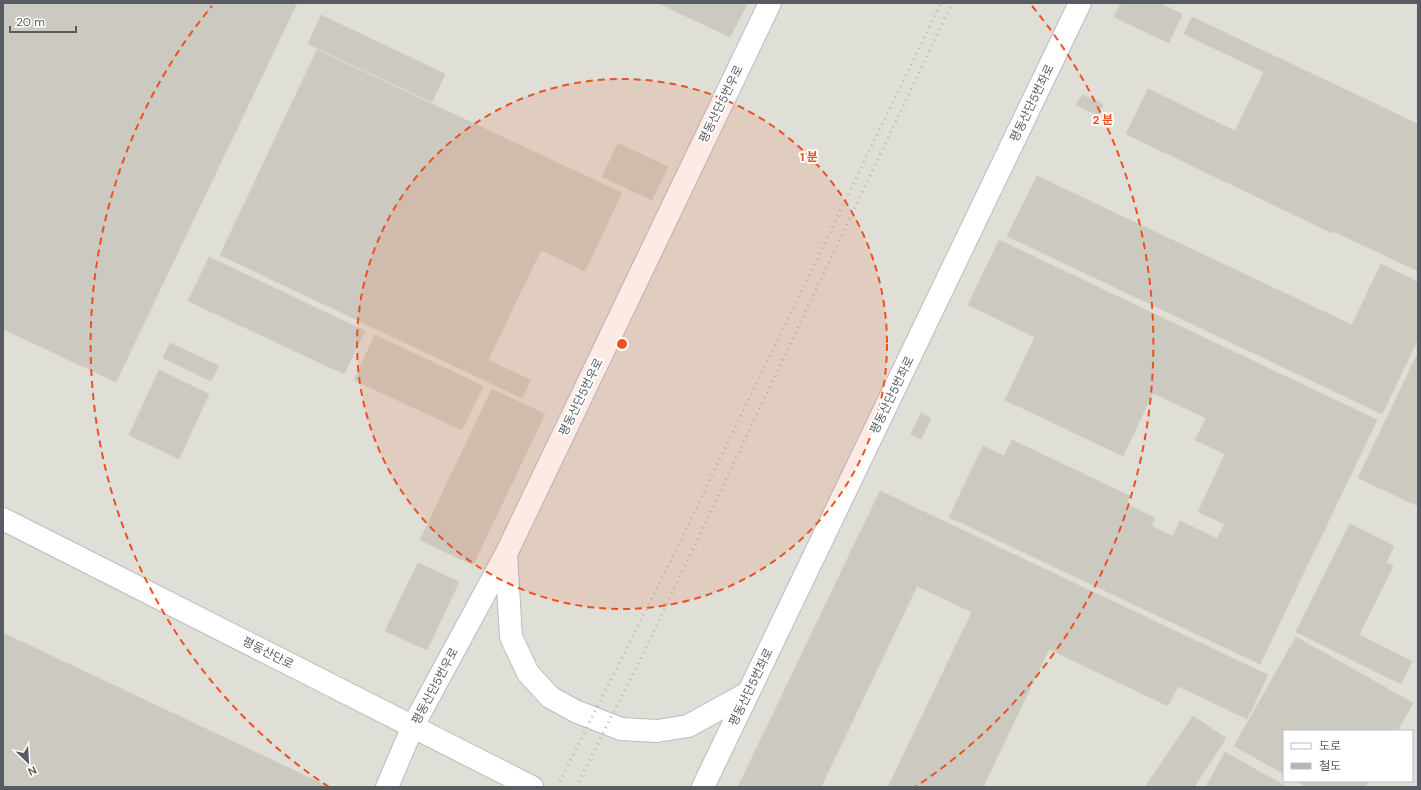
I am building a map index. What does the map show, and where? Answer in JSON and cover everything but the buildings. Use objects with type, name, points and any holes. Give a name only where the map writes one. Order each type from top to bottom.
[{"type":"street","name":"평동산단5번우로","points":[[387,787],[413,726],[506,554],[770,3]]},
{"type":"street","name":"평동산단5번좌로","points":[[703,787],[1080,3]]},
{"type":"street","name":"평동산단로","points":[[3,519],[532,787]]},
{"type":"street","points":[[506,554],[511,637],[528,673],[550,697],[575,711],[621,729],[657,731],[688,726],[748,694]]},
{"type":"shaded area","points":[[3,3],[1418,3],[1418,787],[3,787]]},
{"type":"railway","points":[[557,787],[671,560],[941,3]]},
{"type":"railway","points":[[576,787],[645,650],[952,3]]}]
